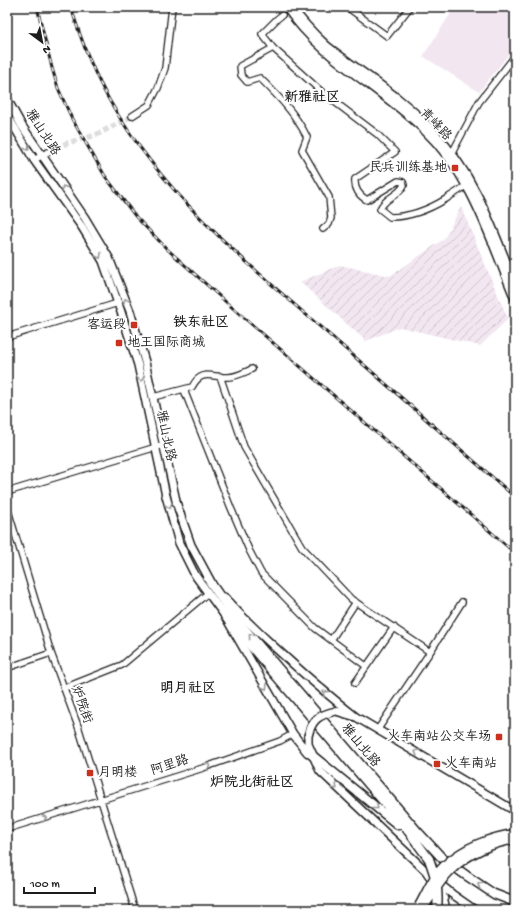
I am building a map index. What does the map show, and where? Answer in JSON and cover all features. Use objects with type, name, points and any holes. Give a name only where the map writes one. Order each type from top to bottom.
[{"type":"highway","name":"雅山北路","points":[[208,579],[232,614],[432,848],[442,858],[474,881],[494,894],[515,902]]},
{"type":"highway","points":[[225,616],[413,838],[428,859],[435,874],[438,893],[438,910]]},
{"type":"highway","points":[[313,756],[413,838]]},
{"type":"highway","points":[[417,910],[432,881],[445,865],[466,850],[484,841],[504,835],[515,834]]},
{"type":"highway","points":[[422,910],[451,870],[468,857],[486,847],[507,840],[515,840]]},
{"type":"main road","name":"青峰路","points":[[286,7],[302,28],[317,44],[340,64],[399,107],[450,155],[485,222],[515,299]]},
{"type":"main road","name":"青峰路","points":[[292,7],[316,37],[410,108],[434,131],[450,155],[472,183],[499,240],[515,284]]},
{"type":"main road","name":"雅山北路","points":[[7,100],[22,126],[45,154],[109,258],[130,311],[145,362],[177,505],[191,545],[208,579],[235,610],[279,652],[329,697],[356,717]]},
{"type":"main road","name":"雅山北路","points":[[7,115],[34,160],[82,227],[102,261],[118,303],[138,365],[166,496],[179,543],[195,575],[225,616],[293,734],[307,752],[313,756]]},
{"type":"main road","points":[[475,910],[452,894],[426,871],[325,777],[320,771],[308,744],[310,726],[315,719],[336,711],[356,717],[487,793],[515,811]]},
{"type":"main road","points":[[426,871],[443,896],[446,910]]},
{"type":"street","points":[[132,116],[150,105],[158,88],[164,68],[172,7]]},
{"type":"street","points":[[348,7],[388,36],[410,7]]},
{"type":"street","points":[[282,15],[277,18],[262,34],[273,48],[323,92],[377,134],[395,152],[354,179],[358,193],[363,198],[367,200],[398,181],[403,182],[404,185],[402,190],[382,203],[380,209],[390,217],[409,216],[435,206],[461,190],[466,185]]},
{"type":"street","points":[[273,48],[240,66],[242,75],[247,82],[260,78],[300,122],[307,137],[302,150],[329,197],[331,218],[329,224],[323,229]]},
{"type":"street","points":[[450,155],[479,102],[515,56]]},
{"type":"street","points":[[34,160],[45,154]]},
{"type":"street","points":[[7,337],[118,303]]},
{"type":"street","points":[[153,397],[192,387],[196,380],[202,376],[210,375],[228,378],[252,369]]},
{"type":"street","points":[[220,376],[244,447],[302,547],[352,599],[430,652]]},
{"type":"street","points":[[184,390],[248,550],[261,573],[315,628],[366,666]]},
{"type":"street","points":[[7,492],[163,445]]},
{"type":"street","name":"炉院街","points":[[7,507],[51,654],[78,729],[135,910]]},
{"type":"street","points":[[64,688],[122,665],[208,593]]},
{"type":"street","points":[[331,640],[356,602]]},
{"type":"street","points":[[378,729],[462,602]]},
{"type":"street","points":[[355,683],[394,627]]},
{"type":"street","points":[[7,668],[51,654]]},
{"type":"street","name":"阿里路","points":[[7,829],[101,800],[280,741],[293,734]]},
{"type":"shaded area","points":[[455,7],[515,7],[515,46],[479,92],[423,56]]},
{"type":"shaded area","points":[[461,207],[508,319],[480,346],[400,327],[366,341],[300,282],[340,265],[390,276],[444,239]]},
{"type":"tunnel","points":[[48,152],[67,143],[96,135],[132,116]]},
{"type":"railway","points":[[37,7],[58,88],[72,119],[105,176],[136,217],[167,249],[227,303],[515,553]]},
{"type":"railway","points":[[71,7],[88,56],[111,103],[133,137],[183,200],[211,229],[271,284],[515,497]]},
{"type":"place","name":"民兵训练基地","points":[[455,168]]},
{"type":"place","name":"客运段","points":[[134,325]]},
{"type":"place","name":"地王国际商城","points":[[119,343]]},
{"type":"place","name":"火车南站公交车场","points":[[499,737]]},
{"type":"place","name":"火车南站","points":[[437,764]]},
{"type":"place","name":"月明楼","points":[[90,773]]},
{"type":"district","name":"新雅社区","points":[[312,98]]},
{"type":"district","name":"铁东社区","points":[[201,323]]},
{"type":"district","name":"明月社区","points":[[188,689]]},
{"type":"district","name":"炉院北街社区","points":[[252,783]]}]
